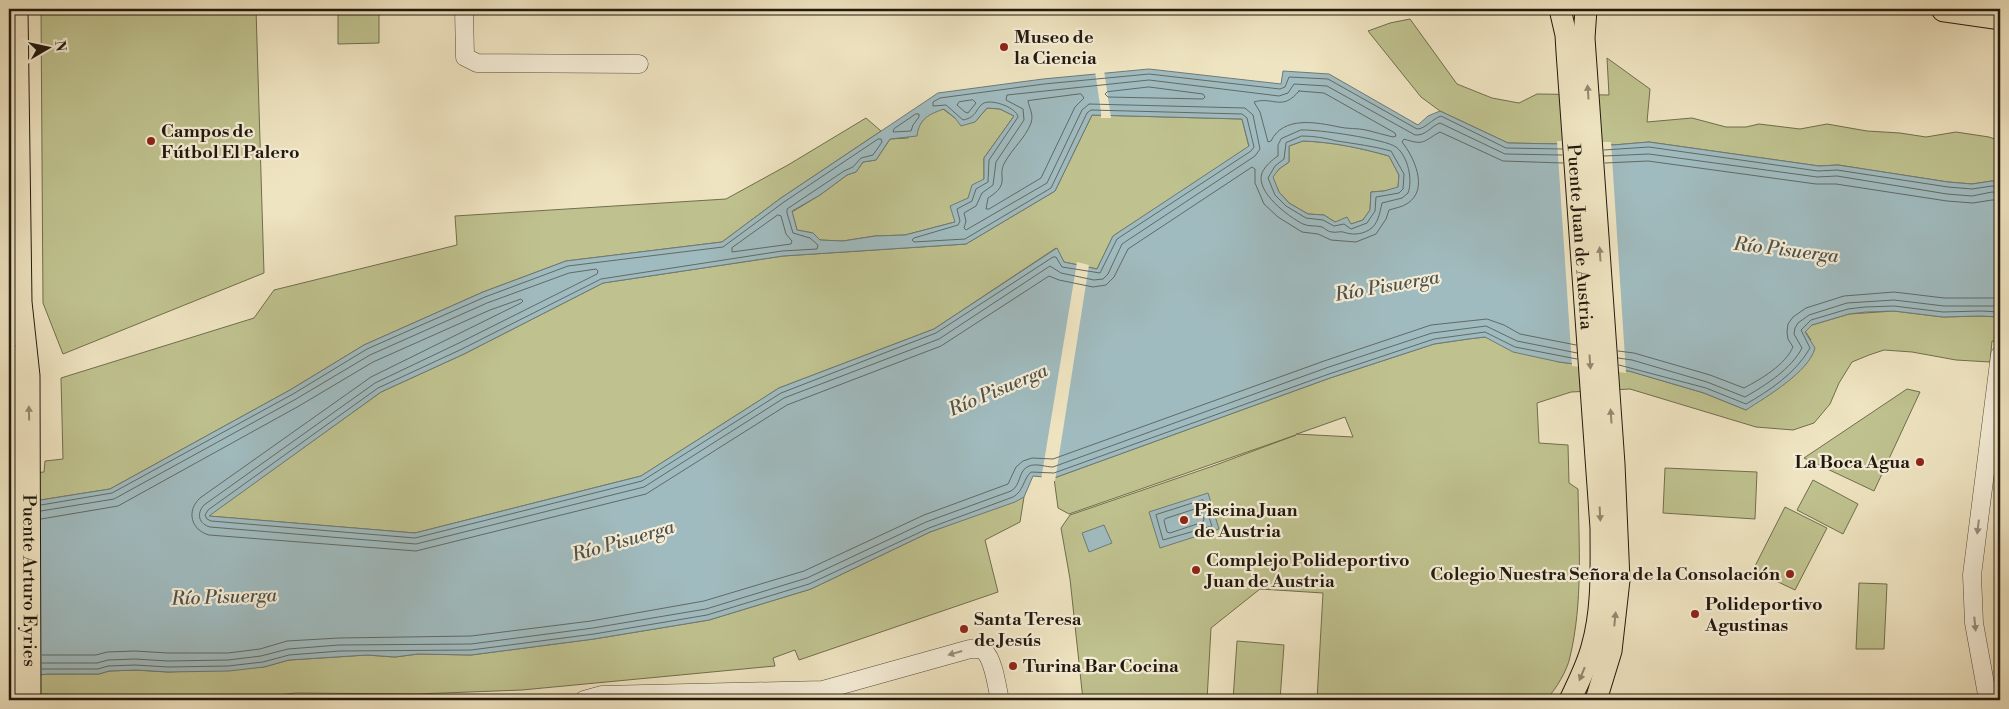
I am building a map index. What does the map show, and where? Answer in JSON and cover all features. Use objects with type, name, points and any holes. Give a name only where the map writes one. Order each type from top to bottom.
[{"type":"highway","points":[[1944,9],[2000,17]]},
{"type":"main road","points":[[17,9],[14,195],[21,302],[29,376],[20,462]]},
{"type":"main road","name":"Puente Juan de Austria","points":[[1560,9],[1576,51],[1606,465]]},
{"type":"main road","name":"Puente Juan de Austria","points":[[1576,51],[1584,38],[1586,9]]},
{"type":"main road","points":[[20,462],[11,387],[21,302]]},
{"type":"main road","name":"Puente Arturo Eyries","points":[[14,700],[20,462]]},
{"type":"main road","name":"Puente Arturo Eyries","points":[[20,462],[30,700]]},
{"type":"main road","points":[[1570,700],[1582,677],[1592,647],[1601,594],[1601,528],[1606,465]]},
{"type":"main road","points":[[1596,700],[1611,651],[1619,580],[1606,465]]},
{"type":"street","points":[[464,9],[464,57],[477,63],[638,64]]},
{"type":"street","points":[[1988,700],[1974,623],[1972,575],[1992,481],[2000,356]]},
{"type":"street","points":[[584,700],[602,698],[824,695],[970,649],[977,649],[984,651],[992,667],[1000,700]]},
{"type":"green space","name":"Campos de Fútbol El Palero","points":[[41,9],[256,9],[264,273],[63,354],[43,303]]},
{"type":"green space","points":[[338,9],[379,9],[379,43],[338,44]]},
{"type":"green space","points":[[1410,19],[1457,84],[1492,98],[1519,103],[1537,94],[1609,95],[1607,58],[1650,89],[1647,122],[1692,118],[1726,127],[1746,127],[1759,124],[1800,129],[1827,124],[1867,131],[1926,137],[1956,132],[1989,137],[2000,141],[2000,182],[1992,181],[1972,184],[1948,182],[1838,165],[1819,166],[1649,142],[1613,145],[1508,143],[1440,111],[1421,97],[1368,31],[1390,23]]},
{"type":"green space","points":[[987,108],[1000,109],[1014,116],[984,158],[984,179],[968,198],[955,222],[905,235],[875,236],[843,241],[819,240],[813,233],[797,230],[792,212],[820,195],[847,175],[856,172],[863,162],[876,160],[890,139],[908,138],[928,114],[943,109],[955,118],[975,122]]},
{"type":"green space","points":[[1092,115],[1242,119],[1249,147],[1113,236],[1097,269],[1064,262],[1056,248],[934,329],[779,388],[641,476],[415,533],[208,516],[381,392],[464,354],[603,283],[783,256],[966,244],[1055,191]]},
{"type":"green space","points":[[866,118],[881,131],[781,198],[722,242],[566,261],[483,292],[364,345],[290,390],[110,489],[9,505],[9,475],[44,472],[45,461],[63,459],[61,378],[254,318],[274,290],[457,245],[455,216],[726,199],[788,165]]},
{"type":"green space","points":[[1303,141],[1346,146],[1389,156],[1399,175],[1398,188],[1371,192],[1370,210],[1363,220],[1351,224],[1335,222],[1324,215],[1308,214],[1289,203],[1279,192],[1272,177],[1289,162],[1289,146]]},
{"type":"green space","points":[[1894,311],[1943,317],[2000,317],[2000,342],[1992,341],[1990,362],[1956,360],[1912,352],[1884,350],[1852,362],[1839,383],[1830,404],[1814,423],[1793,430],[1756,427],[1630,389],[1571,392],[1537,403],[1539,443],[1568,445],[1569,483],[1578,489],[1579,594],[1574,636],[1564,674],[1546,700],[1317,700],[1323,593],[1260,589],[1211,628],[1207,700],[1083,700],[1070,579],[1061,528],[1070,515],[1213,466],[1296,435],[1069,514],[1058,508],[1054,478],[1330,378],[1434,344],[1485,337],[1559,362],[1629,371],[1704,393],[1746,410],[1811,340],[1805,331],[1812,325],[1849,314]],"holes":[[[1345,417],[1353,437],[1296,434]]]},
{"type":"green space","points":[[1907,389],[1920,392],[1874,491],[1804,458]]},
{"type":"green space","points":[[1665,468],[1757,472],[1755,519],[1663,513]]},
{"type":"green space","points":[[1813,480],[1858,504],[1843,534],[1797,510]]},
{"type":"green space","points":[[1024,497],[1020,522],[985,540],[998,592],[799,660],[795,650],[773,658],[775,666],[522,690],[417,694],[296,693],[230,700],[49,700],[48,694],[9,697],[9,678],[48,674],[99,674],[109,671],[168,672],[264,667],[289,660],[367,655],[395,657],[418,654],[471,655],[594,639],[709,620],[811,589],[930,532]]},
{"type":"green space","points":[[1785,507],[1827,528],[1795,590],[1753,570]]},
{"type":"green space","points":[[1859,583],[1887,584],[1884,649],[1856,649]]},
{"type":"green space","points":[[1237,641],[1284,645],[1280,700],[1233,700]]},
{"type":"water","name":"Río Pisuerga","points":[[1149,69],[1281,84],[1283,71],[1329,74],[1418,125],[1428,116],[1440,111],[1508,143],[1613,145],[1649,142],[1819,166],[1838,165],[1948,182],[1972,184],[1992,181],[2000,182],[2000,317],[1943,317],[1894,311],[1866,312],[1849,314],[1812,325],[1805,332],[1815,348],[1811,357],[1796,375],[1746,410],[1704,393],[1629,371],[1559,362],[1513,352],[1485,337],[1434,344],[1330,378],[1054,478],[1033,476],[1024,497],[1015,502],[930,532],[811,589],[709,620],[594,639],[471,655],[418,654],[395,657],[367,655],[289,660],[264,667],[229,671],[168,672],[136,670],[109,671],[99,674],[48,674],[9,678],[9,505],[110,489],[290,390],[364,345],[483,292],[566,261],[722,242],[781,198],[938,93],[1043,79]],"holes":[[[987,108],[1000,109],[1014,116],[984,158],[984,179],[972,185],[968,198],[950,206],[955,222],[905,235],[875,236],[843,241],[820,240],[813,233],[797,230],[792,211],[820,195],[847,175],[856,172],[863,162],[876,160],[890,139],[917,136],[922,121],[944,109],[961,126],[975,122]],[[1092,115],[1242,119],[1249,146],[1113,236],[1097,269],[1064,262],[1057,248],[934,329],[779,388],[641,476],[415,533],[209,516],[381,392],[464,354],[603,283],[783,256],[966,244],[1055,191]],[[1303,141],[1325,143],[1389,156],[1399,175],[1398,187],[1371,192],[1370,210],[1363,220],[1351,224],[1347,217],[1335,222],[1324,215],[1308,214],[1289,203],[1279,192],[1273,177],[1279,169],[1289,162],[1289,146]]]},
{"type":"water","name":"Piscina Juan de Austria","points":[[1208,493],[1219,529],[1160,548],[1149,512]]},
{"type":"water","points":[[1104,525],[1112,543],[1089,552],[1082,533]]},
{"type":"pier","points":[[1104,70],[1111,118],[1101,118],[1095,71]]},
{"type":"pier","points":[[1557,141],[1611,142],[1626,373],[1572,366]]},
{"type":"pier","points":[[1077,262],[1089,265],[1055,481],[1041,480]]},
{"type":"place","name":"Museo de la Ciencia","points":[[1004,47]]},
{"type":"place","name":"Campos de Fútbol El Palero","points":[[151,141]]},
{"type":"place","name":"La Boca Agua","points":[[1920,462]]},
{"type":"place","name":"Piscina Juan de Austria","points":[[1184,520]]},
{"type":"place","name":"Complejo Polideportivo Juan de Austria","points":[[1196,570]]},
{"type":"place","name":"Colegio Nuestra Señora de la Consolación","points":[[1790,574]]},
{"type":"place","name":"Polideportivo Agustinas","points":[[1695,614]]},
{"type":"place","name":"Santa Teresa de Jesús","points":[[964,629]]},
{"type":"place","name":"Turina Bar Cocina","points":[[1013,666]]}]
